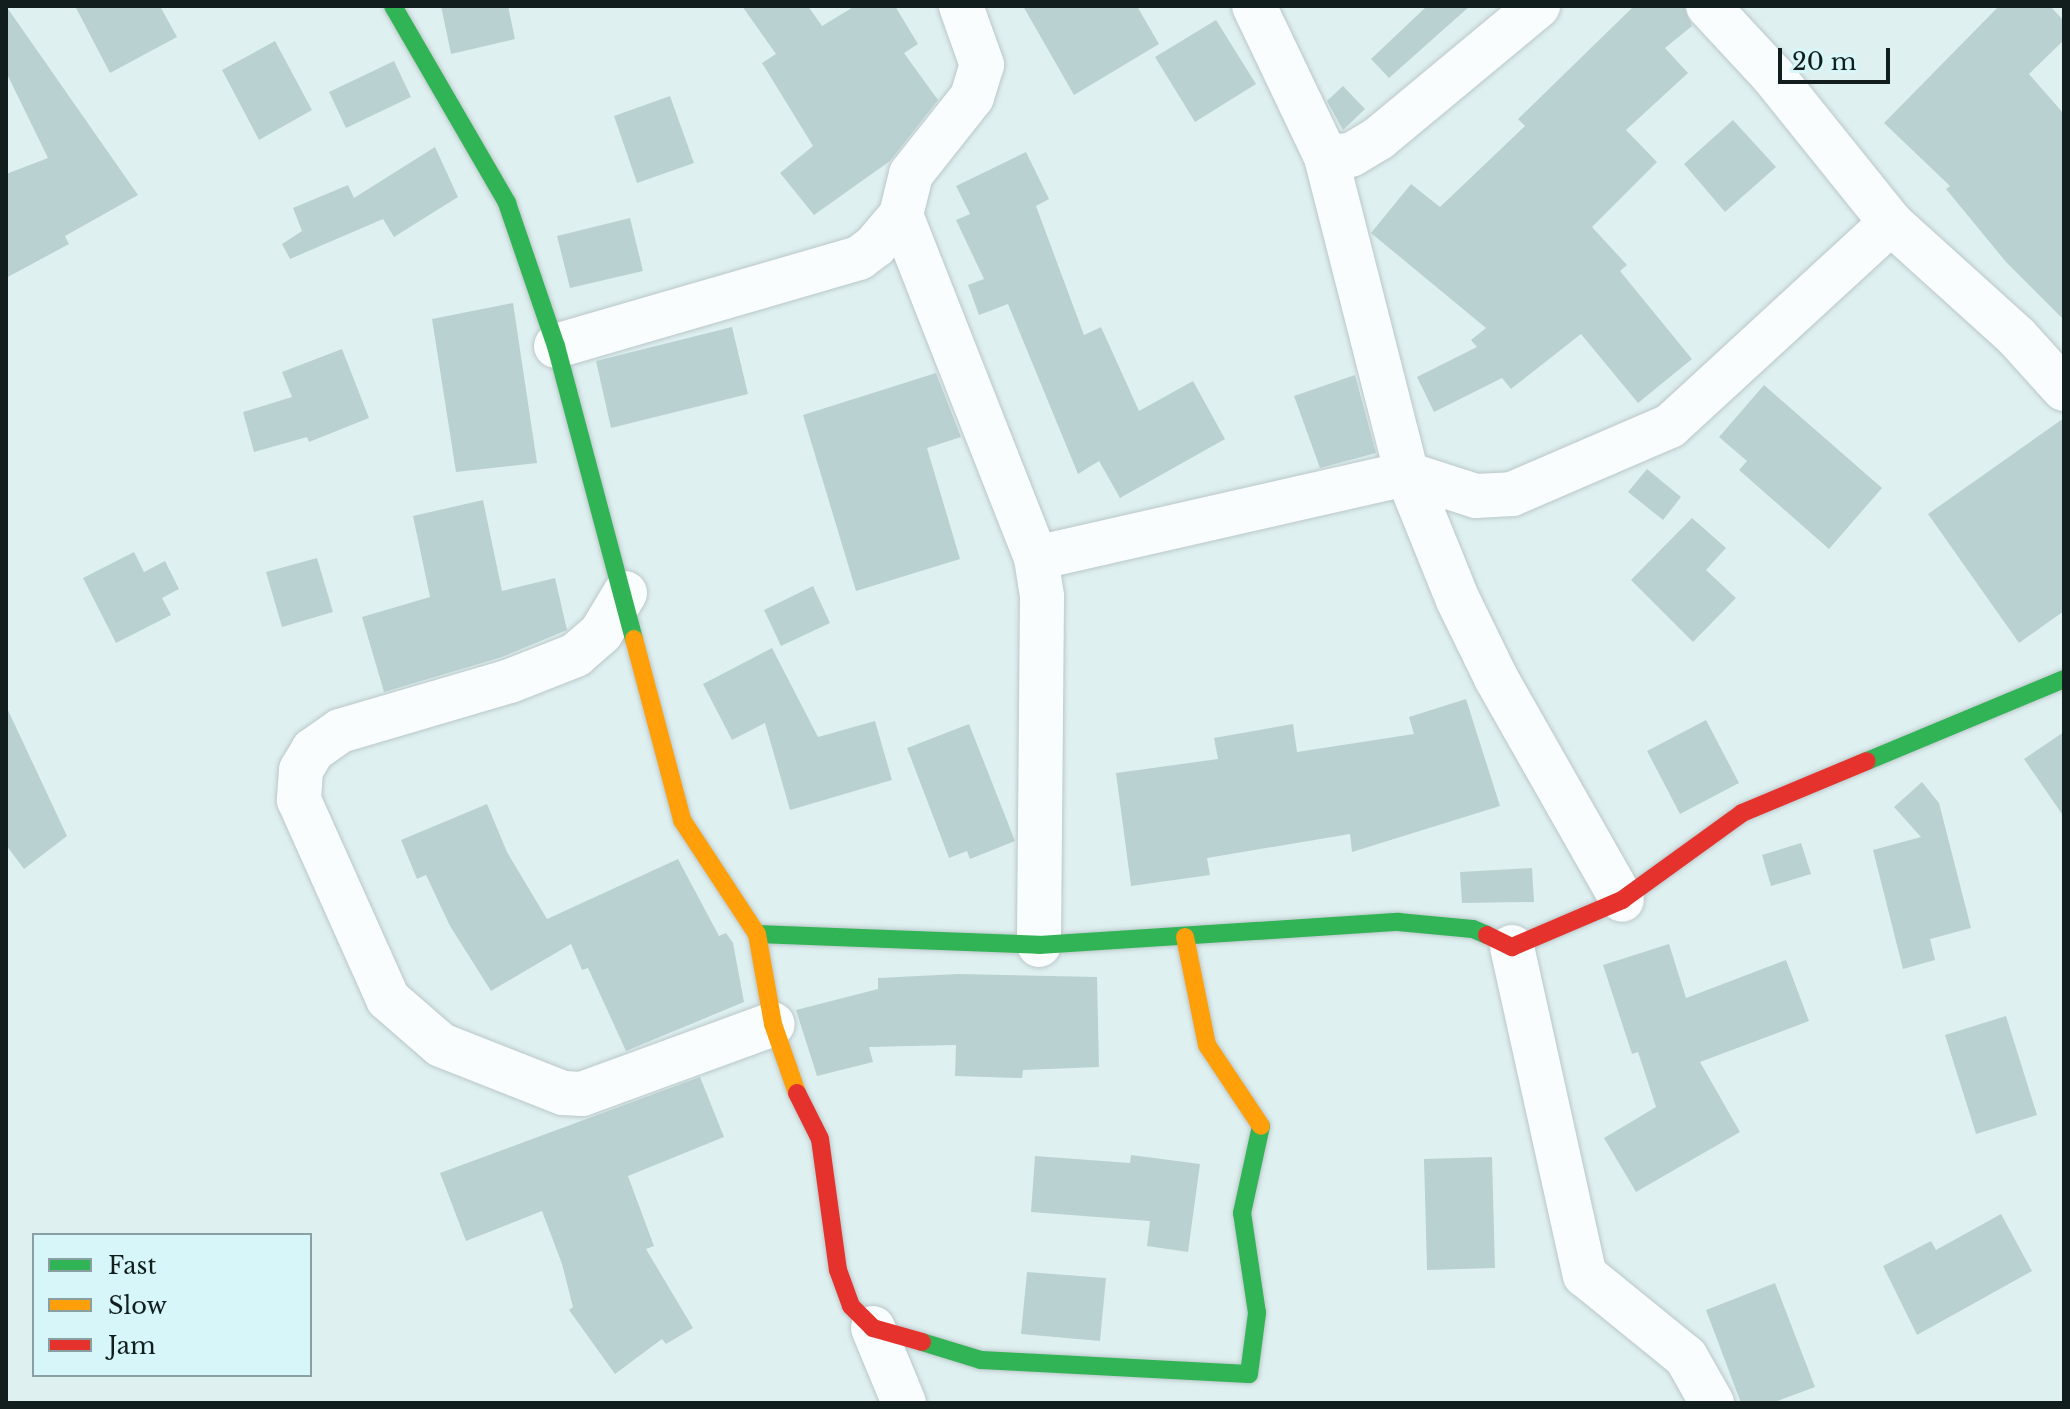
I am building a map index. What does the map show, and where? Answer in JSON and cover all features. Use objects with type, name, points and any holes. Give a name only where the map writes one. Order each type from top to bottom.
[{"type":"street","points":[[393,6],[507,203],[556,346],[625,593],[682,820],[757,934],[773,1024],[820,1139],[838,1270],[851,1306],[873,1328],[904,1403]]},
{"type":"street","points":[[556,346],[859,258],[901,215],[911,174],[972,97],[982,65],[975,33],[961,6]]},
{"type":"street","points":[[1254,6],[1326,157],[1407,474],[1496,678],[1622,900]]},
{"type":"street","points":[[1326,157],[1351,155],[1379,138],[1538,6]]},
{"type":"street","points":[[1708,6],[1773,76],[1891,223],[2007,327],[2064,389]]},
{"type":"street","points":[[901,215],[1036,558],[1042,597],[1039,945]]},
{"type":"street","points":[[1036,558],[1407,474],[1476,496],[1512,494],[1670,426],[1891,223]]},
{"type":"street","points":[[625,593],[601,633],[576,655],[510,681],[340,731],[313,750],[301,770],[299,800],[388,999],[441,1045],[563,1093],[582,1094],[773,1024]]},
{"type":"street","points":[[757,934],[1039,945],[1398,922],[1473,929],[1512,947],[1622,900],[1742,813],[2064,679]]},
{"type":"street","points":[[873,1328],[981,1360],[1249,1374],[1257,1313],[1242,1213],[1261,1124],[1207,1045],[1185,937]]},
{"type":"street","points":[[1512,947],[1585,1275],[1686,1357],[1712,1403]]},
{"type":"building","points":[[6,6],[138,195],[65,236],[69,244],[6,278],[6,174],[48,158],[6,72]]},
{"type":"building","points":[[75,6],[160,6],[177,37],[110,73]]},
{"type":"building","points":[[441,6],[508,6],[515,39],[451,54]]},
{"type":"building","points":[[742,6],[808,6],[822,26],[855,6],[895,6],[918,44],[904,53],[938,100],[890,161],[814,215],[780,173],[813,146],[762,63],[776,54]]},
{"type":"building","points":[[1023,6],[1137,6],[1159,44],[1074,95]]},
{"type":"building","points":[[1427,6],[1470,6],[1389,78],[1371,59]]},
{"type":"building","points":[[1634,6],[1684,6],[1692,26],[1665,48],[1688,73],[1626,130],[1657,162],[1592,227],[1627,265],[1620,271],[1692,359],[1638,403],[1581,334],[1511,389],[1502,378],[1434,412],[1417,377],[1477,347],[1471,340],[1486,328],[1371,233],[1411,184],[1440,207],[1525,126],[1518,119]]},
{"type":"building","points":[[1999,6],[2050,6],[2064,21],[2064,40],[2029,74],[2064,114],[2064,320],[2006,262],[1946,189],[1950,186],[1884,123]]},
{"type":"building","points":[[1216,20],[1256,84],[1195,122],[1155,57]]},
{"type":"building","points":[[275,41],[312,110],[259,140],[222,70]]},
{"type":"building","points":[[394,61],[411,97],[346,128],[329,92]]},
{"type":"building","points":[[1343,86],[1365,109],[1343,130],[1327,101]]},
{"type":"building","points":[[670,96],[694,163],[637,183],[614,116]]},
{"type":"building","points":[[1733,120],[1776,167],[1725,212],[1684,164]]},
{"type":"building","points":[[435,147],[458,197],[394,237],[383,219],[290,259],[282,244],[302,231],[293,208],[348,185],[354,198]]},
{"type":"building","points":[[1026,152],[1049,199],[1036,206],[1084,335],[1101,327],[1139,411],[1193,381],[1225,439],[1120,498],[1099,461],[1078,474],[1008,304],[979,315],[968,285],[984,279],[956,220],[970,214],[956,186]]},
{"type":"building","points":[[630,218],[643,271],[570,288],[557,236]]},
{"type":"building","points":[[513,303],[537,463],[456,472],[432,319]]},
{"type":"building","points":[[732,327],[748,394],[611,428],[596,361]]},
{"type":"building","points":[[342,349],[369,418],[309,442],[307,437],[254,452],[243,412],[292,397],[282,372]]},
{"type":"building","points":[[936,373],[961,437],[927,448],[960,559],[856,591],[803,415]]},
{"type":"building","points":[[1355,375],[1376,453],[1320,468],[1294,396]]},
{"type":"building","points":[[1764,385],[1882,488],[1829,549],[1739,470],[1747,461],[1719,437]]},
{"type":"building","points":[[2064,418],[2064,611],[2019,643],[1928,514]]},
{"type":"building","points":[[1647,469],[1681,497],[1663,520],[1628,492]]},
{"type":"building","points":[[483,500],[502,591],[555,578],[567,630],[502,657],[384,692],[362,617],[430,597],[413,516]]},
{"type":"building","points":[[1692,518],[1726,548],[1706,570],[1736,598],[1693,642],[1631,580]]},
{"type":"building","points":[[134,552],[144,572],[165,561],[179,589],[162,598],[171,615],[116,643],[83,578]]},
{"type":"building","points":[[317,558],[333,612],[282,627],[266,572]]},
{"type":"building","points":[[813,586],[830,623],[781,646],[764,610]]},
{"type":"building","points":[[772,648],[818,737],[875,721],[892,780],[790,810],[765,723],[732,740],[703,684]]},
{"type":"building","points":[[1466,699],[1500,806],[1352,852],[1350,834],[1207,858],[1210,875],[1131,886],[1116,773],[1218,759],[1214,738],[1293,724],[1297,752],[1414,734],[1409,717]]},
{"type":"building","points":[[6,706],[67,836],[24,869],[6,845]]},
{"type":"building","points":[[1706,720],[1739,783],[1680,814],[1647,751]]},
{"type":"building","points":[[969,724],[1015,841],[970,859],[967,851],[949,858],[907,748]]},
{"type":"building","points":[[2064,732],[2064,817],[2024,759]]},
{"type":"building","points":[[1922,782],[1939,803],[1971,928],[1930,939],[1935,960],[1903,969],[1873,850],[1921,837],[1894,807]]},
{"type":"building","points":[[487,804],[507,852],[547,919],[678,859],[719,936],[726,933],[733,943],[744,1002],[626,1051],[588,968],[582,970],[571,944],[491,991],[450,926],[426,875],[417,879],[401,840]]},
{"type":"building","points":[[1801,843],[1811,874],[1771,886],[1762,855]]},
{"type":"building","points":[[1532,868],[1534,902],[1462,903],[1460,872]]},
{"type":"building","points":[[1669,944],[1686,998],[1786,960],[1809,1021],[1700,1062],[1740,1132],[1636,1192],[1604,1138],[1656,1107],[1638,1052],[1632,1054],[1603,965]]},
{"type":"building","points":[[958,974],[1097,977],[1099,1067],[1023,1070],[1022,1078],[955,1076],[956,1045],[869,1047],[873,1062],[817,1076],[796,1010],[878,989],[878,978]]},
{"type":"building","points":[[2006,1016],[2037,1115],[1976,1134],[1945,1035]]},
{"type":"building","points":[[700,1077],[724,1137],[628,1176],[654,1246],[646,1249],[693,1328],[666,1344],[662,1339],[615,1374],[569,1310],[573,1307],[562,1264],[542,1211],[466,1241],[440,1173]]},
{"type":"building","points":[[1131,1155],[1200,1164],[1188,1252],[1147,1246],[1150,1221],[1031,1212],[1035,1156],[1130,1163]]},
{"type":"building","points":[[1492,1157],[1495,1268],[1427,1270],[1424,1159]]},
{"type":"building","points":[[2001,1214],[2032,1271],[1917,1335],[1883,1266],[1931,1241],[1936,1250]]},
{"type":"building","points":[[1027,1272],[1106,1278],[1100,1341],[1021,1334]]},
{"type":"building","points":[[1775,1283],[1815,1387],[1772,1403],[1741,1403],[1706,1310]]},
{"type":"traffic: fast","points":[[393,6],[507,203],[556,346],[634,639]]},
{"type":"traffic: fast","points":[[1867,761],[2064,679]]},
{"type":"traffic: fast","points":[[757,934],[1039,945],[1398,922],[1473,929],[1487,935]]},
{"type":"traffic: fast","points":[[922,1342],[981,1360],[1249,1374],[1257,1313],[1242,1213],[1261,1126]]},
{"type":"traffic: slow","points":[[634,639],[682,820],[757,934],[773,1024],[797,1093]]},
{"type":"traffic: slow","points":[[1185,937],[1207,1045],[1261,1126]]},
{"type":"traffic: jam","points":[[1487,935],[1512,947],[1622,900],[1742,813],[1867,761]]},
{"type":"traffic: jam","points":[[797,1093],[820,1139],[838,1270],[851,1306],[873,1328],[922,1342]]}]
